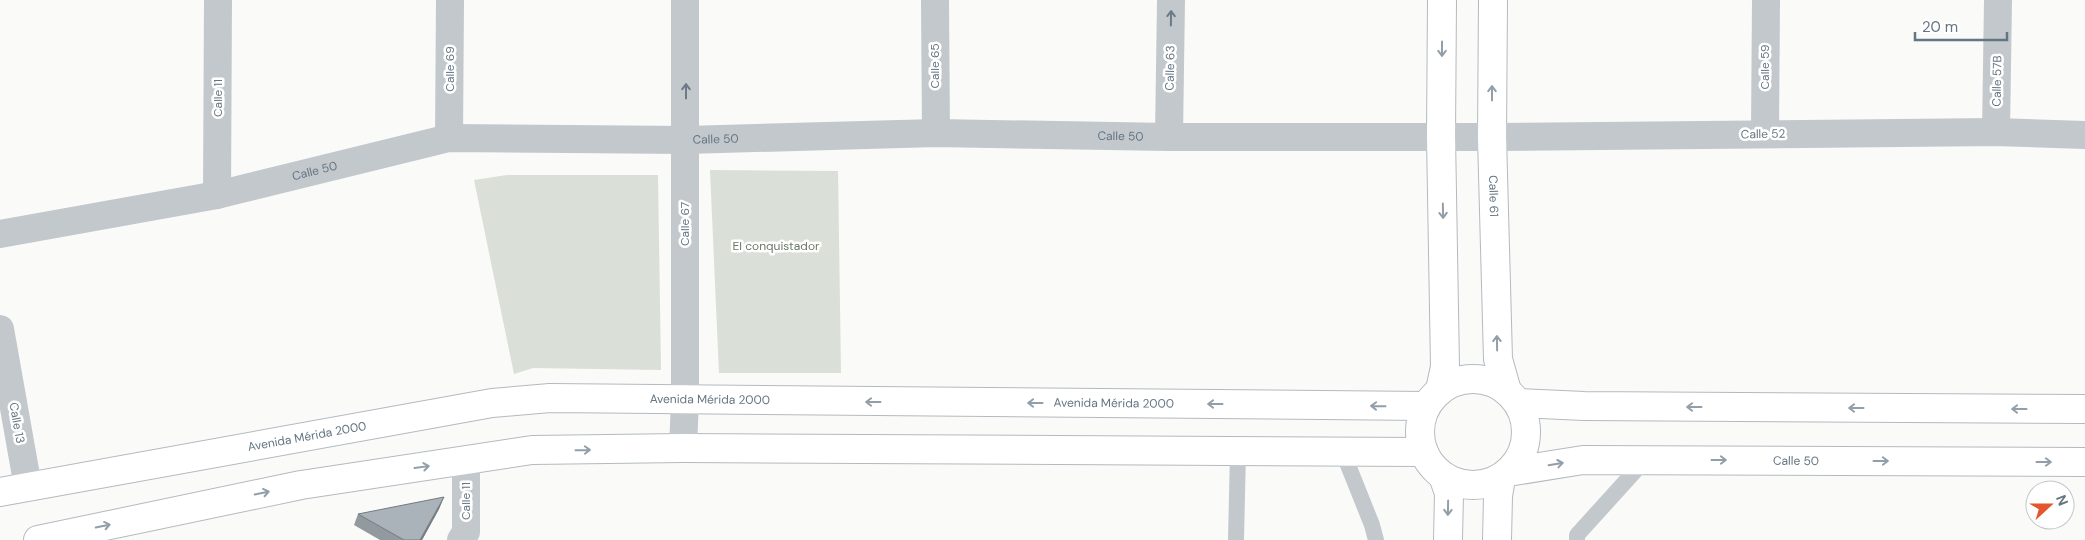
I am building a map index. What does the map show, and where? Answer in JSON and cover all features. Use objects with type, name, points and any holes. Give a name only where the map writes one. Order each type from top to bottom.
[{"type":"main road","points":[[1433,398],[1456,381],[1474,378],[1492,382],[1512,397],[1524,417],[1526,432],[1524,447],[1518,461],[1504,475],[1492,482],[1476,485],[1459,484],[1443,476],[1432,466],[1424,452],[1420,436],[1421,421],[1433,398],[1445,367],[1441,136],[1442,0]]},
{"type":"main road","name":"Calle 61","points":[[1493,0],[1492,137],[1498,359],[1512,397]]},
{"type":"main road","points":[[1512,397],[1584,406],[2085,409]]},
{"type":"main road","name":"Avenida Mérida 2000","points":[[0,492],[492,403],[550,398],[685,400],[1433,398]]},
{"type":"main road","points":[[38,540],[301,485],[532,450],[684,448],[1342,450],[1424,452]]},
{"type":"main road","name":"Calle 50","points":[[1504,475],[1583,460],[2085,462]]},
{"type":"main road","points":[[1497,540],[1498,496],[1504,475]]},
{"type":"main road","points":[[1443,476],[1449,493],[1448,540]]},
{"type":"street","name":"Calle 11","points":[[217,195],[218,0]]},
{"type":"street","name":"Calle 69","points":[[449,138],[450,0]]},
{"type":"street","name":"Calle 67","points":[[684,448],[685,0]]},
{"type":"street","name":"Calle 65","points":[[935,0],[936,133]]},
{"type":"street","name":"Calle 63","points":[[1169,136],[1171,0]]},
{"type":"street","name":"Calle 59","points":[[1765,134],[1766,0]]},
{"type":"street","name":"Calle 57B","points":[[1996,132],[1998,0]]},
{"type":"street","name":"Calle 52","points":[[1441,136],[1996,132],[2085,135]]},
{"type":"street","name":"Calle 50","points":[[0,234],[217,195],[449,138],[686,140],[936,133],[1169,136],[1441,136]]},
{"type":"street","name":"Calle 13","points":[[0,329],[28,487]]},
{"type":"street","name":"Calle 11","points":[[466,461],[468,537]]},
{"type":"lane","points":[[1342,450],[1376,540]]},
{"type":"lane","points":[[1236,540],[1238,451]]},
{"type":"lane","points":[[1577,540],[1577,535],[1645,460]]},
{"type":"green space","name":"El conquistador","points":[[710,170],[838,171],[841,373],[719,373]]},
{"type":"green space","points":[[507,175],[658,175],[661,370],[533,368],[514,374],[474,180]]},
{"type":"building","points":[[444,497],[420,540],[404,540],[358,514]]}]
